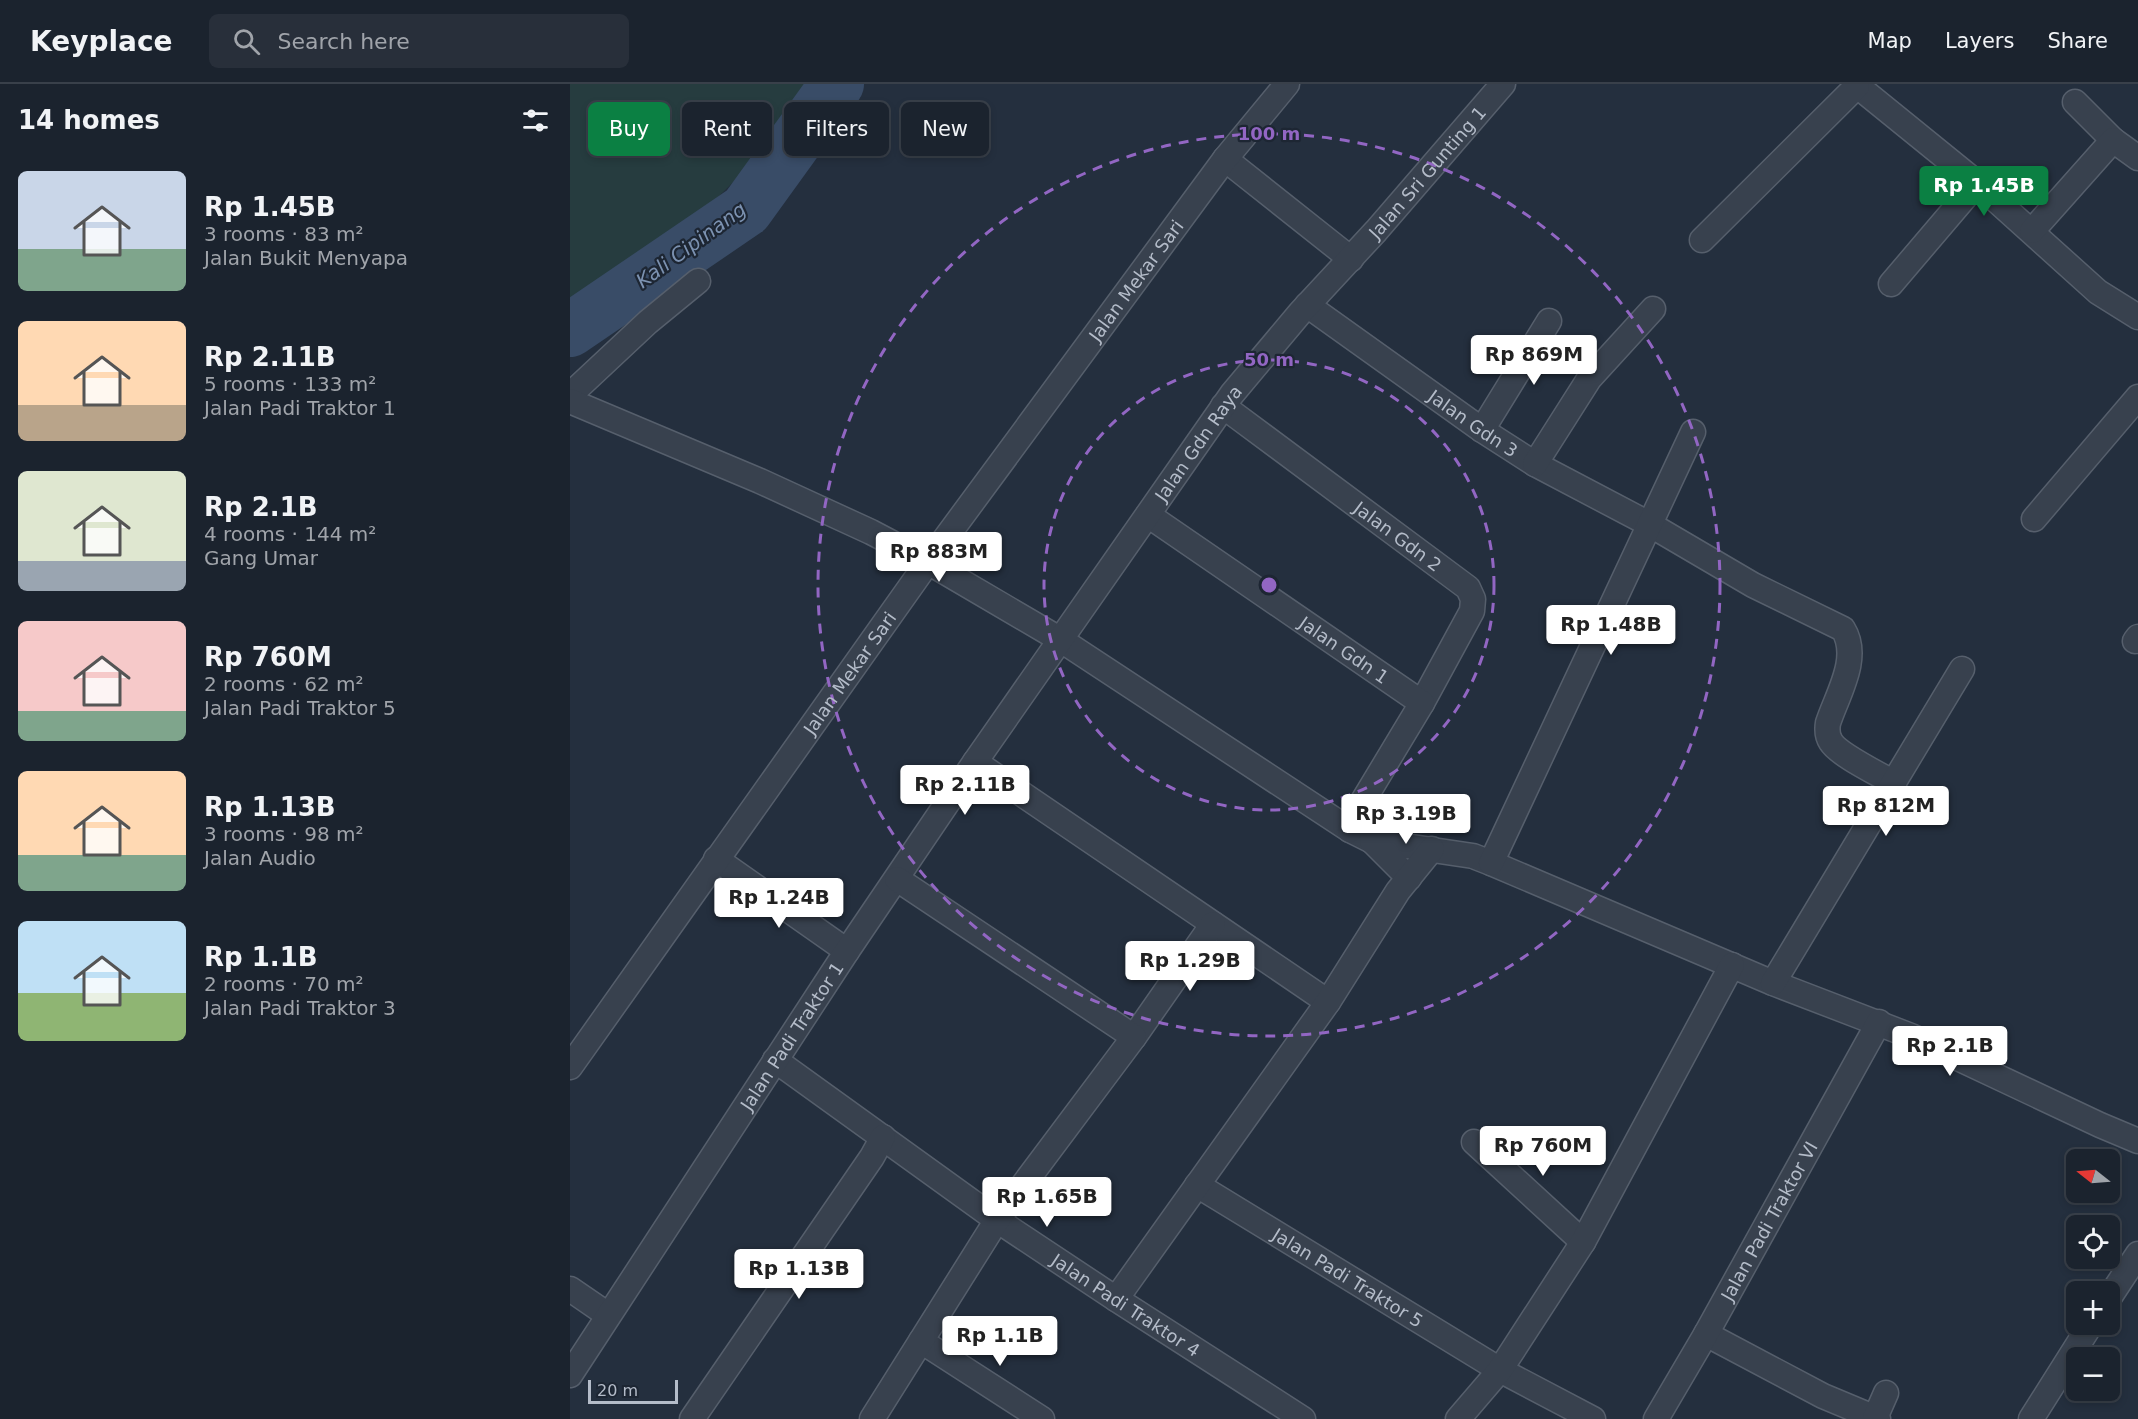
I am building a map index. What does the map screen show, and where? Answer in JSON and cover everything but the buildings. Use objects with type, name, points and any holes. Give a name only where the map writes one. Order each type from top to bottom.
[{"type":"street","name":"Jalan Mekar Sari","points":[[570,1067],[928,562],[1225,159],[1287,84]]},
{"type":"street","name":"Jalan Sri Gunting 1","points":[[1351,259],[1503,84]]},
{"type":"street","points":[[1702,240],[1856,85],[1977,183],[2098,292],[2138,317]]},
{"type":"street","points":[[2075,102],[2113,140],[2138,158]]},
{"type":"street","points":[[2032,231],[2113,140]]},
{"type":"street","points":[[1225,159],[1351,259]]},
{"type":"street","points":[[1891,284],[1977,183]]},
{"type":"street","name":"Jalan Gdn Raya","points":[[1060,640],[1223,406],[1308,305],[1351,259]]},
{"type":"street","points":[[570,395],[648,322],[698,281]]},
{"type":"street","name":"Jalan Gdn 3","points":[[1308,305],[1482,430],[1535,464],[1649,524],[1753,585],[1843,629],[1851,648],[1849,663],[1827,732],[1830,741],[1840,750],[1894,783]]},
{"type":"street","points":[[1535,464],[1589,379],[1653,309]]},
{"type":"street","points":[[1482,430],[1549,321]]},
{"type":"street","points":[[2034,519],[2138,397]]},
{"type":"street","points":[[570,401],[760,481],[871,532],[928,562],[1060,640],[1350,830],[1372,841],[1473,856],[1491,863],[1773,983],[1879,1022],[2138,1141]]},
{"type":"street","name":"Jalan Gdn 2","points":[[1223,406],[1464,584],[1472,594],[1472,611],[1422,704]]},
{"type":"street","points":[[1491,863],[1693,432]]},
{"type":"street","name":"Jalan Gdn 1","points":[[1148,515],[1422,704]]},
{"type":"street","name":"Jalan Padi Traktor 1","points":[[570,1375],[847,951],[1060,640]]},
{"type":"street","points":[[1773,983],[1962,669]]},
{"type":"street","points":[[1350,830],[1360,806],[1422,704]]},
{"type":"street","points":[[975,762],[1328,1002]]},
{"type":"street","points":[[1372,841],[1408,878]]},
{"type":"street","points":[[1116,1299],[1328,1002],[1398,891],[1432,849]]},
{"type":"street","points":[[716,859],[847,951]]},
{"type":"street","points":[[897,879],[1134,1037]]},
{"type":"street","points":[[872,1419],[997,1220],[1134,1037],[1213,924]]},
{"type":"street","points":[[1458,1419],[1500,1370],[1583,1242],[1732,965]]},
{"type":"street","name":"Jalan Padi Traktor VI","points":[[1656,1419],[1706,1334],[1879,1022]]},
{"type":"street","name":"Jalan Padi Traktor 4","points":[[775,1060],[997,1220],[1303,1419]]},
{"type":"street","points":[[692,1419],[865,1167],[883,1137]]},
{"type":"street","points":[[1474,1142],[1583,1242]]},
{"type":"street","name":"Jalan Padi Traktor 5","points":[[1197,1185],[1500,1370]]},
{"type":"street","points":[[2120,1281],[2138,1254]]},
{"type":"street","points":[[570,1289],[608,1315]]},
{"type":"street","points":[[1706,1334],[1823,1396],[1877,1418],[1886,1393]]},
{"type":"street","points":[[2031,1419],[2084,1335]]},
{"type":"street","points":[[921,1341],[1042,1419]]},
{"type":"street","points":[[1500,1370],[1593,1419]]},
{"type":"green space","points":[[570,84],[813,84],[800,102],[784,102],[784,123],[772,139],[772,102],[682,102],[682,156],[759,156],[683,231],[570,303]]},
{"type":"waterway","name":"Kali Cipinang","points":[[570,330],[746,210],[837,84]]}]
